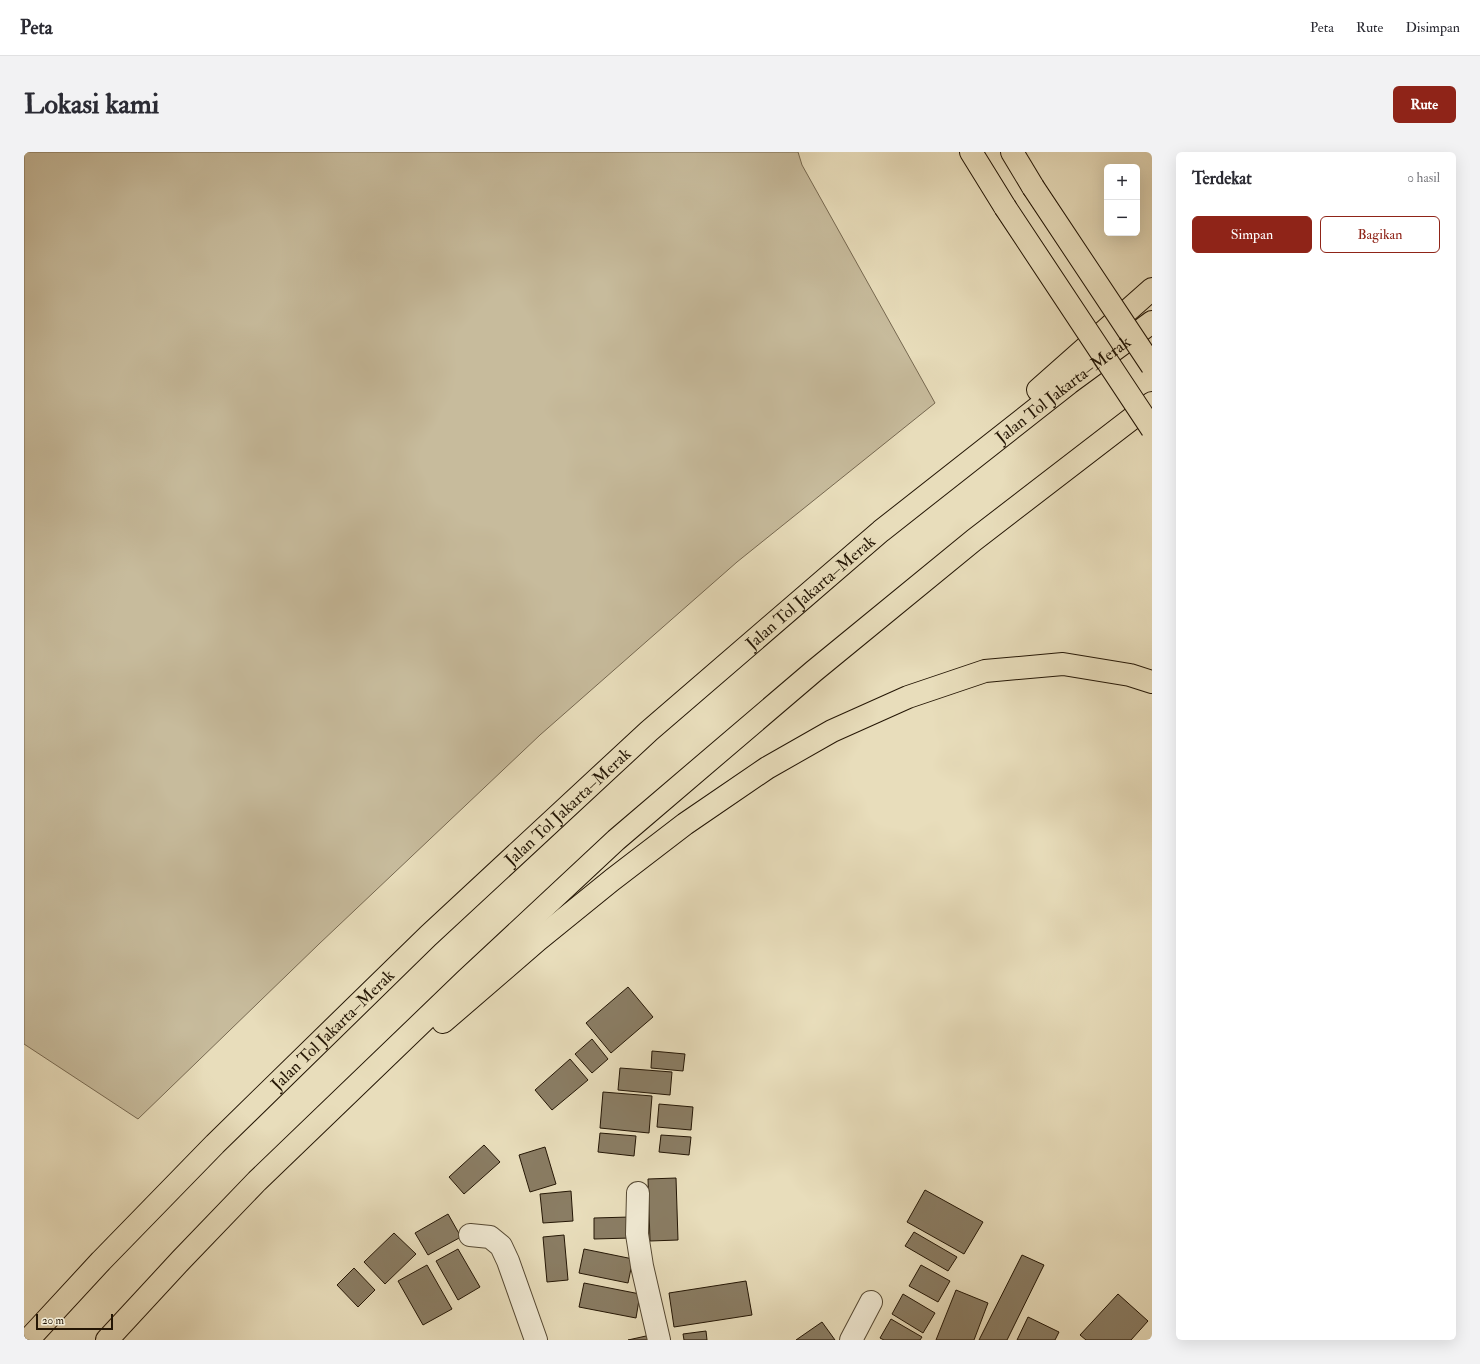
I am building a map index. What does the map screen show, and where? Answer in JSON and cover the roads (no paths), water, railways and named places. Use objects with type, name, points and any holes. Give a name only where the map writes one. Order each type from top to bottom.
[{"type":"highway","points":[[971,152],[1005,207],[1152,429]]},
{"type":"highway","points":[[1012,152],[1032,187],[1152,366]]},
{"type":"highway","points":[[881,531],[1152,289]]},
{"type":"highway","name":"Jalan Tol Jakarta–Merak","points":[[28,1340],[215,1144],[428,936],[649,731],[881,531],[1069,383],[1152,322]]},
{"type":"highway","points":[[107,1340],[257,1181],[466,980],[616,840],[814,671],[974,540],[1152,403]]},
{"type":"highway","points":[[257,1181],[538,940],[612,880],[685,824],[768,768],[832,732],[908,697],[985,671],[1063,664],[1130,675],[1152,682]]},
{"type":"street","points":[[638,1193],[637,1234],[642,1266],[659,1340]]},
{"type":"street","points":[[470,1235],[490,1237],[501,1246],[508,1261],[536,1340]]},
{"type":"street","points":[[851,1340],[871,1302]]}]
